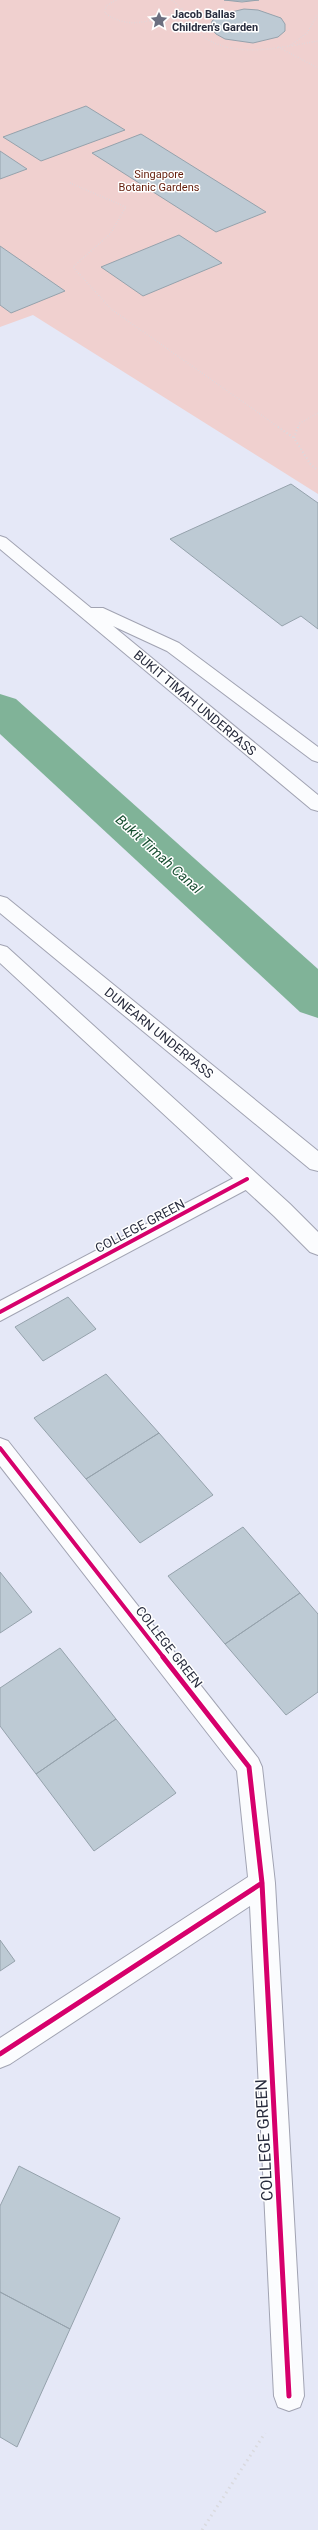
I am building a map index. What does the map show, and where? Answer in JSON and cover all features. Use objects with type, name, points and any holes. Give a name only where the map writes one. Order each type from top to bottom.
[{"type":"main road","name":"BUKIT TIMAH UNDERPASS","points":[[0,541],[318,806]]},
{"type":"main road","points":[[72,601],[173,647],[318,756]]},
{"type":"main road","name":"DUNEARN UNDERPASS","points":[[0,903],[318,1163]]},
{"type":"main road","points":[[0,952],[318,1246]]},
{"type":"main road","name":"COLLEGE GREEN","points":[[0,1312],[247,1179]]},
{"type":"main road","name":"COLLEGE GREEN","points":[[0,1448],[249,1767],[262,1884],[289,2396]]},
{"type":"main road","points":[[0,2054],[262,1884]]},
{"type":"path","points":[[116,0],[106,6],[105,13],[123,22],[149,21],[184,8]]},
{"type":"path","points":[[172,0],[184,8],[200,34],[211,41],[242,49],[278,47],[318,41]]},
{"type":"path","points":[[290,45],[307,33],[318,14]]},
{"type":"path","points":[[278,47],[318,68]]},
{"type":"path","points":[[70,183],[126,207],[110,234],[73,267],[111,309],[294,438],[311,465],[318,470]]},
{"type":"path","points":[[294,438],[300,423],[318,413]]},
{"type":"path","points":[[202,2530],[289,2396]]},
{"type":"green space","name":"Singapore Botanic Gardens","points":[[0,0],[318,0],[318,494],[33,315],[0,327]]},
{"type":"building","points":[[224,0],[259,0],[242,2]]},
{"type":"building","points":[[244,9],[258,10],[281,18],[285,24],[285,31],[278,37],[253,43],[225,39],[216,34],[211,28],[212,21],[219,15]]},
{"type":"building","points":[[86,106],[125,130],[41,161],[3,137]]},
{"type":"building","points":[[141,134],[266,212],[216,232],[92,153]]},
{"type":"building","points":[[0,151],[27,169],[0,179]]},
{"type":"building","points":[[179,235],[222,263],[143,296],[101,267]]},
{"type":"building","points":[[0,246],[65,291],[11,313],[0,305]]},
{"type":"building","points":[[291,484],[318,503],[318,629],[301,616],[282,626],[170,539]]},
{"type":"building","points":[[68,1297],[96,1329],[43,1361],[15,1327]]},
{"type":"building","points":[[106,1374],[159,1433],[86,1479],[34,1418]]},
{"type":"building","points":[[159,1433],[213,1495],[140,1543],[86,1479]]},
{"type":"building","points":[[243,1527],[300,1593],[225,1644],[168,1576]]},
{"type":"building","points":[[0,1572],[32,1612],[0,1633]]},
{"type":"building","points":[[300,1593],[318,1614],[318,1692],[286,1715],[225,1644]]},
{"type":"building","points":[[60,1648],[116,1719],[36,1774],[0,1726],[0,1688]]},
{"type":"building","points":[[116,1719],[176,1793],[94,1851],[36,1774]]},
{"type":"building","points":[[0,1940],[15,1961],[0,1971]]},
{"type":"building","points":[[19,2166],[120,2218],[70,2329],[0,2292],[0,2206]]},
{"type":"building","points":[[0,2292],[70,2329],[17,2447],[0,2437]]},
{"type":"waterway","name":"Bukit Timah Canal","points":[[0,709],[318,999]]},
{"type":"cycle path","points":[[0,1312],[247,1179]]},
{"type":"cycle path","points":[[0,1448],[249,1767],[262,1883],[289,2396]]},
{"type":"cycle path","points":[[0,2054],[262,1883]]},
{"type":"place","name":"Jacob Ballas Children's Garden","points":[[159,20]]}]
